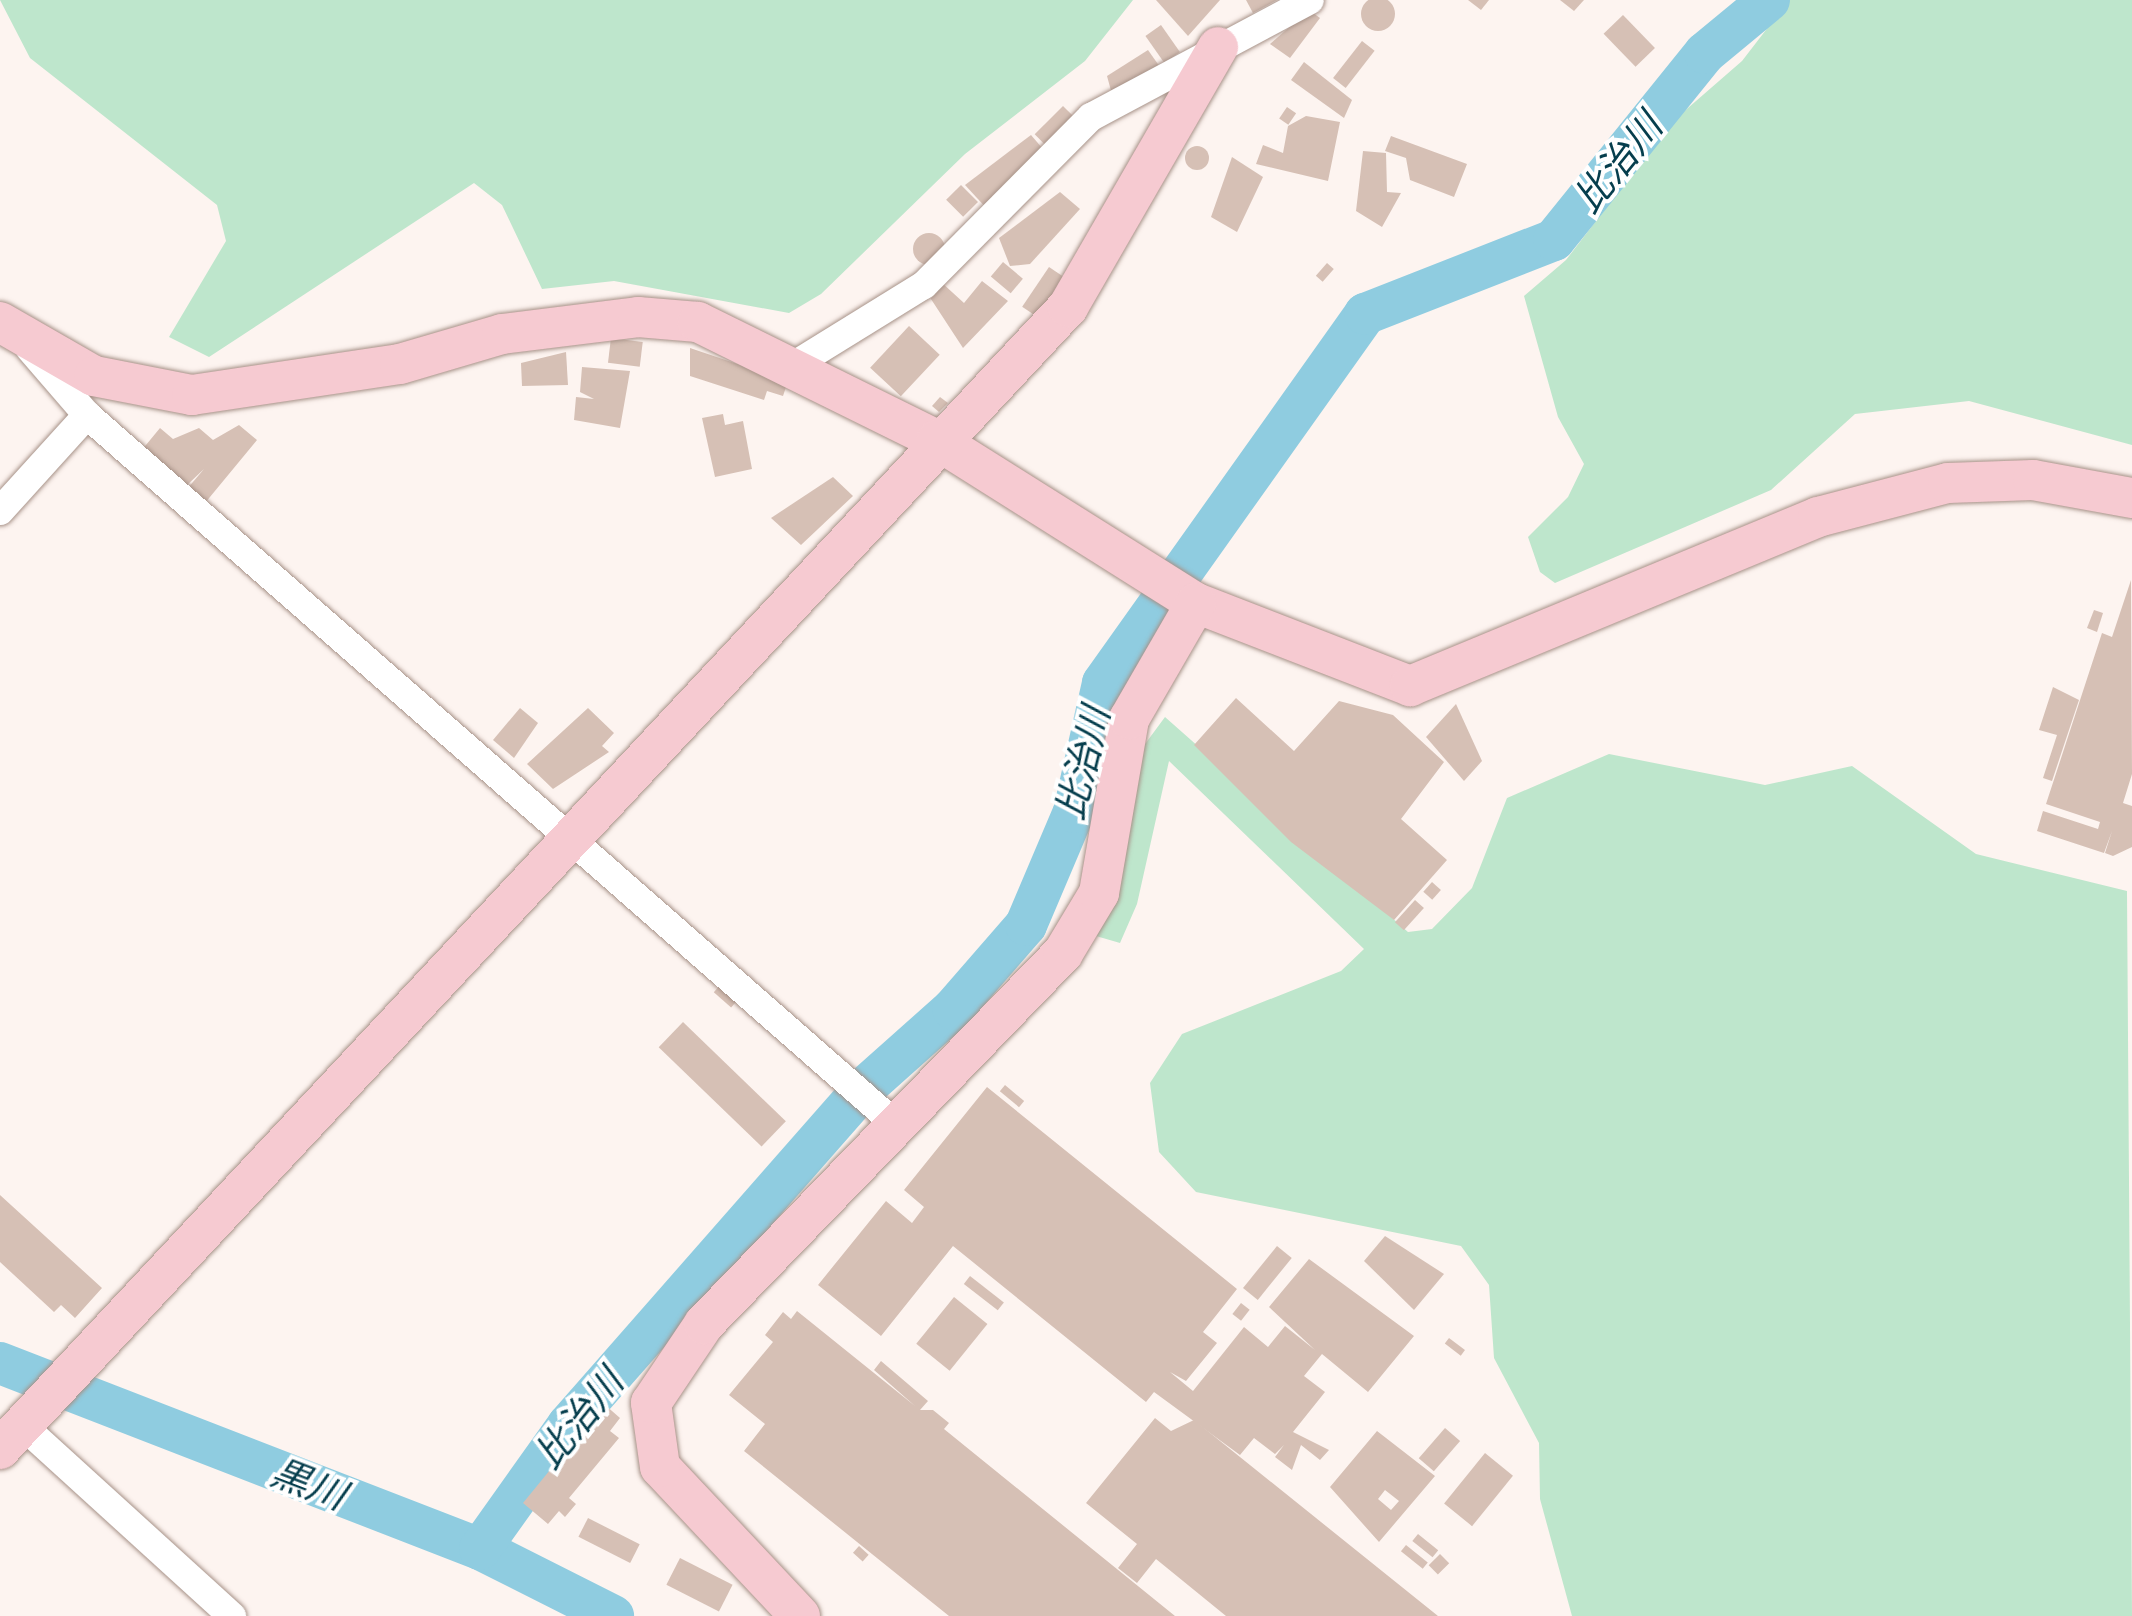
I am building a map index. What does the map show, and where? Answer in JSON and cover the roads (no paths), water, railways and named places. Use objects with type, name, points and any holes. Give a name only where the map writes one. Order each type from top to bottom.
[{"type":"street","points":[[792,367],[924,285],[1091,116],[1310,0]]},
{"type":"street","points":[[232,1616],[11,1437],[937,440],[1068,307],[1218,47]]},
{"type":"street","points":[[11,331],[94,376],[192,394],[638,317],[698,322],[937,440],[1196,603],[1410,686],[1818,518],[1929,488],[2033,480],[2132,498]]},
{"type":"street","points":[[11,331],[87,416],[574,834],[892,1122]]},
{"type":"street","points":[[0,512],[87,416]]},
{"type":"street","points":[[800,1616],[660,1467],[648,1430],[650,1402],[704,1324],[892,1122],[1063,953],[1100,894],[1129,719],[1196,603]]},
{"type":"waterway","name":"比治川","points":[[480,1549],[568,1425],[861,1091],[953,1009],[1026,925],[1074,812],[1103,683],[1365,314],[1554,240],[1705,53],[1769,0]]},
{"type":"waterway","name":"黒川","points":[[0,1363],[480,1549],[613,1616]]}]
